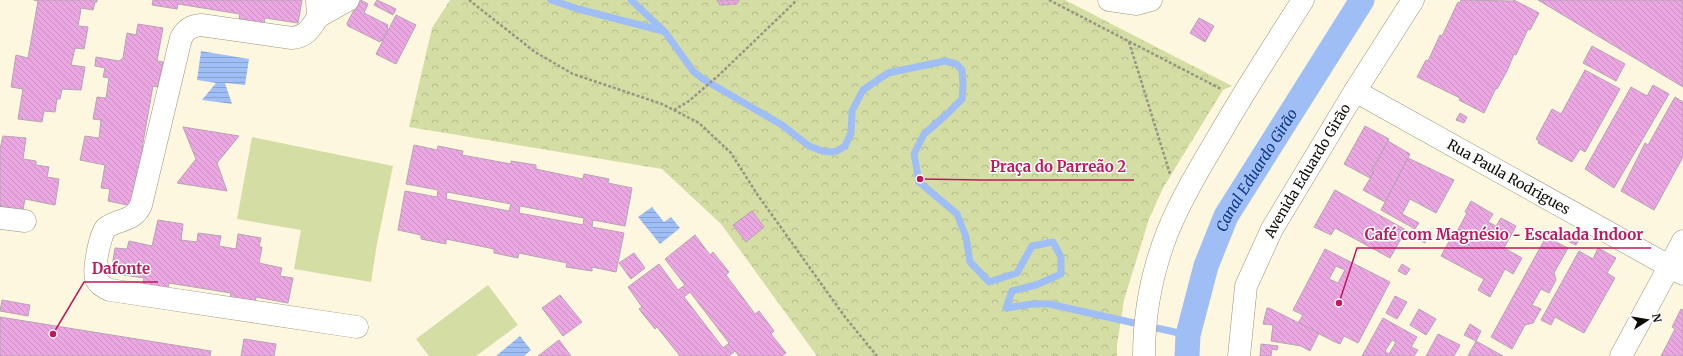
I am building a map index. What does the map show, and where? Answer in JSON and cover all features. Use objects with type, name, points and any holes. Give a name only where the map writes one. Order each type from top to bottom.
[{"type":"main road","points":[[1109,0],[1137,4],[1151,0]]},
{"type":"main road","points":[[1144,356],[1144,336],[1150,289],[1168,232],[1192,182],[1240,99],[1303,0]]},
{"type":"main road","name":"Avenida Eduardo Girão","points":[[1239,356],[1246,286],[1272,229],[1355,91],[1413,0]]},
{"type":"main road","points":[[348,1],[317,9],[309,31],[299,37],[292,38],[201,25],[192,26],[185,31],[181,38],[141,206],[135,215],[112,225],[103,232],[96,270],[96,279],[102,286],[110,290],[357,327]]},
{"type":"main road","name":"Rua Paula Rodrigues","points":[[1355,91],[1676,270]]},
{"type":"main road","points":[[0,218],[25,221]]},
{"type":"main road","points":[[1621,356],[1676,270],[1683,241]]},
{"type":"path","points":[[469,0],[535,52],[573,74],[662,104],[699,123],[731,153],[757,194],[840,310],[877,356]]},
{"type":"path","points":[[674,110],[689,101],[719,75],[797,0]]},
{"type":"path","points":[[1049,0],[1240,99]]},
{"type":"path","points":[[1128,41],[1173,185],[1182,202]]},
{"type":"green space","points":[[450,0],[1065,0],[1232,86],[1223,90],[1163,188],[1149,219],[1124,300],[1117,345],[1117,356],[817,356],[721,224],[662,169],[409,127],[432,28]]},
{"type":"green space","points":[[252,137],[393,166],[371,282],[294,269],[301,230],[237,219]]},
{"type":"green space","points":[[488,285],[518,325],[476,356],[429,356],[416,339]]},
{"type":"water","points":[[201,51],[249,59],[245,85],[225,83],[232,104],[202,100],[216,83],[197,80]]},
{"type":"water","points":[[652,207],[664,222],[671,217],[680,228],[660,244],[638,217]]},
{"type":"water","points":[[520,336],[531,350],[524,356],[496,356]]},
{"type":"building","points":[[34,0],[97,0],[93,10],[81,8],[78,26],[88,27],[84,49],[75,48],[71,65],[85,67],[81,90],[62,89],[60,99],[57,99],[55,112],[44,111],[42,122],[18,119],[23,89],[11,87],[16,55],[28,58],[38,1]]},
{"type":"building","points":[[153,0],[302,0],[298,23],[265,18],[264,24],[239,19],[240,14],[178,4],[177,9],[152,5]]},
{"type":"building","points":[[361,0],[368,4],[364,13],[388,25],[388,29],[380,42],[348,26],[347,23]]},
{"type":"building","points":[[377,0],[396,9],[393,15],[374,5]]},
{"type":"building","points":[[717,0],[739,0],[737,4],[720,5]]},
{"type":"building","points":[[1461,0],[1514,0],[1539,13],[1530,30],[1528,29],[1516,55],[1514,54],[1507,71],[1497,89],[1496,88],[1484,113],[1459,100],[1460,98],[1417,77],[1426,60],[1428,61],[1440,35],[1442,36],[1458,2],[1460,3]]},
{"type":"building","points":[[1538,0],[1683,0],[1683,87]]},
{"type":"building","points":[[396,15],[416,25],[396,64],[376,54]]},
{"type":"building","points":[[1199,18],[1214,26],[1205,42],[1190,33]]},
{"type":"building","points":[[138,24],[163,28],[157,61],[163,62],[158,87],[153,86],[142,148],[148,149],[132,206],[108,201],[110,189],[101,188],[105,165],[80,160],[85,136],[99,138],[101,120],[93,119],[97,97],[106,98],[109,78],[103,77],[105,68],[95,66],[96,57],[119,61],[123,58],[127,33],[136,35]]},
{"type":"building","points":[[1592,46],[1625,64],[1616,81],[1583,63]]},
{"type":"building","points":[[1585,70],[1620,89],[1585,152],[1580,149],[1572,162],[1538,143],[1539,141],[1536,139],[1552,109],[1561,114]]},
{"type":"building","points":[[1653,85],[1669,94],[1614,188],[1585,169],[1631,87],[1647,96]]},
{"type":"building","points":[[1675,97],[1683,102],[1683,157],[1654,210],[1621,191],[1645,143],[1648,145]]},
{"type":"building","points":[[1460,113],[1467,117],[1464,123],[1456,120]]},
{"type":"building","points":[[1365,126],[1389,139],[1372,170],[1374,172],[1370,178],[1344,164]]},
{"type":"building","points":[[183,127],[239,136],[217,163],[227,191],[177,183],[196,159]]},
{"type":"building","points":[[3,136],[26,138],[23,159],[36,161],[36,165],[49,167],[47,177],[59,179],[55,205],[25,199],[23,210],[0,206],[0,149]]},
{"type":"building","points":[[1388,141],[1410,154],[1385,202],[1363,190],[1374,172],[1372,170]]},
{"type":"building","points":[[414,145],[437,150],[438,146],[463,151],[462,155],[511,164],[511,161],[536,165],[536,169],[583,179],[584,174],[609,179],[608,183],[632,188],[625,226],[593,220],[592,227],[624,233],[616,272],[592,267],[592,271],[566,267],[567,263],[519,253],[518,258],[494,253],[494,249],[446,239],[446,244],[421,239],[421,235],[398,230],[405,191],[437,197],[438,190],[406,184]],"holes":[[[447,192],[511,204],[509,211],[446,199]],[[520,206],[584,218],[583,225],[519,213]]]},
{"type":"building","points":[[1408,158],[1454,180],[1436,213],[1410,199],[1402,214],[1419,223],[1415,229],[1381,210]]},
{"type":"building","points":[[1335,190],[1406,230],[1390,258],[1335,228],[1331,235],[1314,227]]},
{"type":"building","points":[[1471,201],[1493,214],[1488,222],[1496,226],[1501,218],[1516,226],[1504,248],[1522,258],[1513,274],[1505,269],[1490,297],[1478,290],[1484,279],[1441,256],[1452,236],[1454,237],[1467,213],[1465,212]]},
{"type":"building","points":[[752,211],[764,227],[746,242],[733,225]]},
{"type":"building","points":[[158,220],[183,224],[181,240],[197,242],[198,233],[221,236],[219,246],[236,249],[238,234],[261,238],[259,247],[262,247],[259,263],[282,268],[280,276],[293,278],[288,303],[256,297],[255,302],[230,298],[231,293],[169,283],[168,288],[143,284],[144,278],[111,273],[115,248],[127,249],[129,241],[152,246]]},
{"type":"building","points":[[1420,231],[1428,236],[1425,243],[1417,239]]},
{"type":"building","points":[[695,235],[710,255],[713,252],[729,272],[726,275],[755,314],[759,311],[774,331],[771,334],[786,353],[782,356],[739,356],[735,351],[729,356],[680,356],[657,327],[655,329],[639,309],[642,307],[628,287],[659,264],[678,290],[685,285],[665,259]],"holes":[[[690,292],[729,343],[723,348],[684,297]]]},
{"type":"building","points":[[1573,235],[1580,238],[1576,245],[1569,242]]},
{"type":"building","points":[[1546,237],[1568,248],[1554,273],[1556,280],[1549,293],[1541,289],[1532,305],[1541,309],[1533,323],[1525,325],[1512,349],[1491,337]]},
{"type":"building","points":[[1598,248],[1616,258],[1607,273],[1615,278],[1584,333],[1555,317],[1551,325],[1541,320],[1579,251],[1593,259]]},
{"type":"building","points":[[1325,249],[1390,282],[1358,343],[1344,336],[1340,344],[1333,341],[1298,323],[1303,315],[1293,310]],"holes":[[[1336,266],[1345,270],[1338,283],[1329,279]]]},
{"type":"building","points":[[634,253],[645,268],[631,279],[619,263]]},
{"type":"building","points":[[1402,264],[1410,269],[1406,275],[1398,271]]},
{"type":"building","points":[[560,295],[582,322],[563,336],[542,308]]},
{"type":"building","points":[[1395,296],[1407,302],[1397,319],[1386,313]]},
{"type":"building","points":[[2,300],[30,305],[28,316],[0,311]]},
{"type":"building","points":[[1267,308],[1319,333],[1310,351],[1301,346],[1271,341],[1273,325],[1263,324]]},
{"type":"building","points":[[1419,309],[1436,319],[1426,335],[1410,325]]},
{"type":"building","points":[[1681,309],[1683,310],[1683,356],[1661,356],[1675,329],[1672,327]]},
{"type":"building","points":[[0,317],[211,351],[210,356],[0,356]]},
{"type":"building","points":[[1383,318],[1417,337],[1411,347],[1418,350],[1414,356],[1362,356]],"holes":[[[1392,340],[1396,342],[1389,354],[1385,351]]]},
{"type":"building","points":[[1470,324],[1481,331],[1476,341],[1464,335]]},
{"type":"building","points":[[1438,334],[1460,345],[1454,356],[1426,356]]},
{"type":"building","points":[[244,339],[276,344],[274,356],[241,356]]},
{"type":"building","points":[[559,340],[571,356],[538,356]]},
{"type":"building","points":[[1476,341],[1503,356],[1468,356]]},
{"type":"building","points":[[1261,344],[1278,346],[1277,350],[1272,349],[1271,356],[1260,356]]},
{"type":"waterway","points":[[551,0],[578,9],[663,31]]},
{"type":"waterway","points":[[631,0],[665,32],[693,71],[703,79],[782,125],[809,146],[822,151],[837,151],[845,146],[851,133],[852,111],[863,90],[888,73],[945,61],[956,64],[962,70],[962,99],[924,134],[914,154],[919,182],[957,214],[966,237],[970,262],[989,282],[1017,273],[1032,246],[1053,242],[1061,257],[1061,274],[1036,285],[1012,291],[1006,308],[1032,304],[1049,304],[1188,335]]},
{"type":"waterway","name":"Canal Eduardo Girão","points":[[1187,356],[1188,335],[1206,266],[1226,216],[1362,0]]},
{"type":"place","name":"Praça do Parreão 2","points":[[920,179]]},
{"type":"place","name":"Café com Magnésio - Escalada Indoor","points":[[1339,303]]},
{"type":"place","name":"Dafonte","points":[[53,334]]}]
